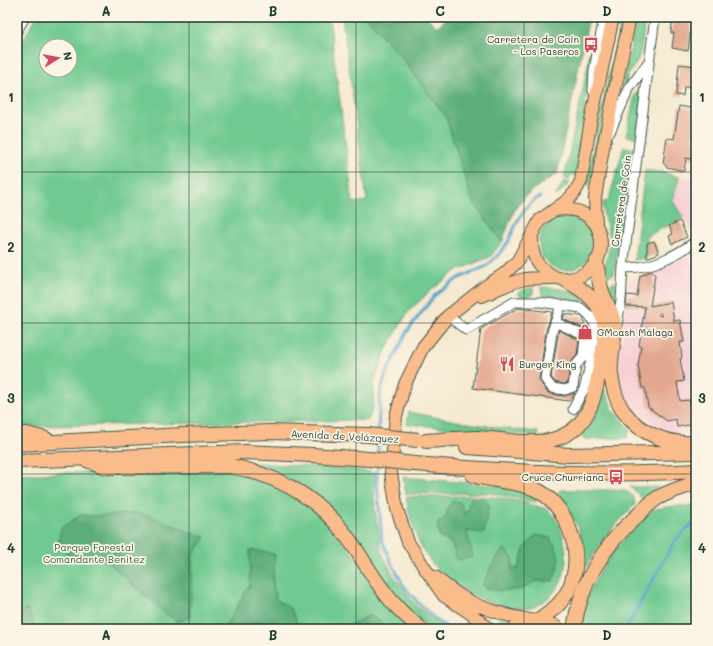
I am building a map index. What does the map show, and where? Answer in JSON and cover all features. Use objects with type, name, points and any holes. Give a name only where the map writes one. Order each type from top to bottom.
[{"type":"highway","points":[[596,262],[603,293],[611,310],[614,322],[614,345],[611,373],[615,393],[623,411],[638,426],[662,439],[696,443]]},
{"type":"highway","points":[[422,441],[477,438],[525,442],[546,442],[560,438],[571,432],[582,422],[591,405],[590,392],[605,338],[604,324],[601,312],[595,302],[584,291],[559,278]]},
{"type":"highway","name":"Avenida de Velázquez","points":[[17,444],[270,432],[368,435],[486,449],[569,455],[696,452]]},
{"type":"highway","points":[[17,434],[27,434],[58,442]]},
{"type":"highway","name":"Avenida de Velázquez","points":[[17,461],[245,452],[312,455],[452,467],[556,473],[637,474],[696,471]]},
{"type":"highway","points":[[81,458],[106,467],[230,466],[250,470],[290,486],[310,499],[341,529],[383,590],[407,618],[420,629]]},
{"type":"highway","points":[[452,467],[482,478],[513,482],[534,489],[549,497],[559,509],[568,525],[573,543],[575,564],[572,582],[566,594],[556,607],[535,621]]},
{"type":"highway","points":[[574,629],[575,618],[585,585],[611,541],[658,498],[676,489],[696,483]]},
{"type":"main road","points":[[555,210],[572,196],[581,181],[590,125],[613,17]]},
{"type":"main road","points":[[466,303],[513,282],[526,279],[575,278],[587,273],[596,262],[601,248],[601,240],[596,225],[595,198],[602,148],[630,17]]},
{"type":"main road","points":[[559,278],[542,270],[534,259],[532,251],[532,236],[534,228],[546,214],[555,210],[568,208],[581,212],[590,218],[596,225]]},
{"type":"main road","points":[[489,629],[470,613],[444,596],[408,542],[397,509],[391,473],[396,416],[406,384],[423,346],[448,316],[504,274],[517,262],[532,236]]},
{"type":"main road","points":[[424,567],[456,594],[481,607],[535,621],[548,622],[559,629]]},
{"type":"main road","points":[[513,629],[522,623],[535,621]]},
{"type":"street","points":[[17,31],[25,17]]},
{"type":"street","points":[[590,125],[594,70],[604,17]]},
{"type":"street","name":"Carretera de Coín","points":[[614,345],[621,301],[623,267],[655,17]]},
{"type":"street","points":[[602,148],[629,89],[650,61]]},
{"type":"street","points":[[623,267],[639,268],[664,260],[696,241]]},
{"type":"street","points":[[448,316],[465,334],[514,302],[524,301],[581,308],[590,316],[595,325],[590,364],[590,392],[573,409]]},
{"type":"street","points":[[555,322],[585,336],[583,357],[576,365],[573,387],[565,390],[552,388],[545,379],[552,332],[555,322],[561,305]]},
{"type":"shaded area","points":[[679,177],[696,180],[696,231],[693,234],[673,201]]},
{"type":"shaded area","points":[[687,253],[696,266],[696,432],[687,433],[672,431],[660,427],[642,415],[640,417],[633,410],[623,393],[620,384],[619,376],[621,376],[619,374],[618,365],[629,281],[672,260],[674,264]]},
{"type":"green space","points":[[36,17],[329,17],[353,203],[367,201],[342,17],[366,17],[401,57],[446,117],[472,200],[502,242],[490,257],[456,271],[430,291],[408,312],[386,350],[374,382],[373,408],[368,420],[17,427],[17,51]]},
{"type":"green space","points":[[366,17],[427,17],[437,27],[448,17],[589,17],[557,174],[532,190],[515,209],[502,242],[472,200],[446,117],[401,57]]},
{"type":"green space","points":[[622,17],[624,17],[589,187],[585,184]]},
{"type":"green space","points":[[637,17],[645,17],[642,44],[638,59],[626,79],[628,81],[625,86],[623,85]]},
{"type":"green space","points":[[589,53],[592,53],[584,108],[585,131],[575,176],[571,174],[569,180],[564,178],[588,65]]},
{"type":"green space","points":[[646,74],[637,138],[626,136],[635,95],[641,87],[640,81]]},
{"type":"green space","points":[[624,147],[636,149],[630,185],[622,216],[614,274],[606,277],[605,266],[610,245],[610,236],[604,217],[603,202],[607,202],[609,199]]},
{"type":"green space","points":[[645,170],[679,177],[673,201],[683,218],[647,236],[647,258],[634,260]]},
{"type":"green space","points":[[564,181],[570,183],[557,196],[556,195]]},
{"type":"green space","points":[[561,216],[571,216],[581,220],[589,228],[593,238],[593,248],[589,258],[581,266],[571,270],[561,270],[551,266],[543,258],[539,248],[539,238],[543,228],[551,220]]},
{"type":"green space","points":[[615,282],[617,303],[608,285]]},
{"type":"green space","points":[[541,287],[562,289],[577,294],[588,303],[597,317],[584,306],[572,300],[542,295]]},
{"type":"green space","points":[[533,288],[533,295],[522,297],[518,293],[525,289]]},
{"type":"green space","points":[[604,389],[614,412],[630,430],[627,438],[585,439],[580,435],[591,418],[601,390]]},
{"type":"green space","points":[[409,412],[473,424],[538,432],[538,436],[407,424]]},
{"type":"green space","points":[[240,462],[351,469],[375,473],[374,504],[382,553],[393,575],[416,606],[446,629],[430,629],[406,610],[341,522]]},
{"type":"green space","name":"Parque Forestal Comandante Benítez","points":[[131,470],[236,471],[264,479],[316,510],[416,629],[17,629],[17,475]]},
{"type":"green space","points":[[403,477],[502,486],[541,497],[536,502],[489,493],[406,494]]},
{"type":"green space","points":[[630,487],[659,487],[643,500]]},
{"type":"green space","points":[[561,490],[624,490],[631,494],[634,498],[635,505],[606,537],[582,573],[581,541],[578,527],[568,508],[557,496],[557,493]]},
{"type":"green space","points":[[472,496],[465,515],[448,506],[446,517],[467,531],[489,504],[484,497],[518,501],[549,511],[557,521],[562,534],[566,555],[566,566],[563,578],[549,597],[537,605],[529,608],[502,606],[475,596],[450,581],[440,572],[426,555],[414,531],[406,497]],"holes":[[[524,549],[553,581],[535,581],[521,589],[498,591],[513,558],[512,570],[519,567]]]},
{"type":"green space","points":[[472,496],[484,497],[489,504],[484,533],[467,531],[473,557],[457,560],[451,542],[440,538],[437,524],[446,517],[448,506],[454,500],[460,502],[465,515]]},
{"type":"green space","points":[[696,505],[696,629],[582,629],[583,615],[587,600],[600,571],[630,533],[653,510],[668,507]]},
{"type":"green space","points":[[133,513],[147,515],[206,538],[193,554],[190,617],[177,622],[102,558],[73,560],[58,544],[61,528],[81,515],[101,516]]},
{"type":"green space","points":[[536,535],[550,538],[557,549],[559,559],[553,581],[535,581],[521,589],[498,591],[482,586],[492,565],[504,548],[513,558],[512,570],[519,567],[524,549]]},
{"type":"green space","points":[[250,550],[275,555],[273,583],[276,599],[291,609],[298,624],[290,629],[257,621],[245,629],[227,629],[225,627],[250,584]]},
{"type":"green space","points":[[27,608],[36,629],[17,629],[17,614]]},
{"type":"green space","points":[[369,615],[382,622],[380,629],[343,629]]},
{"type":"green space","points":[[501,617],[510,620],[501,629],[495,629],[494,626]]},
{"type":"building","points":[[673,17],[692,17],[688,51],[672,48],[674,33],[671,33]]},
{"type":"building","points":[[679,64],[696,66],[696,88],[684,87],[683,96],[676,95]]},
{"type":"building","points":[[679,106],[696,109],[693,139],[696,139],[696,160],[686,158],[684,171],[667,167],[663,163],[667,138],[674,139]]},
{"type":"building","points":[[680,221],[687,237],[672,244],[669,236],[673,234],[669,226]]},
{"type":"building","points":[[654,241],[659,253],[647,258],[647,243]]},
{"type":"building","points":[[651,271],[655,275],[650,306],[671,302],[674,321],[680,320],[684,342],[680,342],[682,358],[680,359],[684,381],[677,382],[680,401],[689,400],[694,424],[677,427],[676,419],[667,421],[648,407],[645,388],[642,388],[638,366],[641,346],[639,346],[645,307],[626,306],[627,295],[637,296],[640,276]]},
{"type":"building","points":[[518,308],[552,312],[546,331],[539,380],[547,392],[551,394],[564,396],[575,393],[569,401],[473,388],[481,329]]},
{"type":"building","points":[[564,314],[581,316],[584,319],[584,325],[589,326],[588,331],[563,319]]},
{"type":"building","points":[[559,330],[579,340],[577,355],[570,364],[568,383],[564,384],[555,382],[551,377]]},
{"type":"waterway","points":[[378,431],[380,395],[385,376],[408,330],[435,295],[457,279],[487,266],[498,255],[508,242],[525,209],[533,201],[540,197]]},
{"type":"waterway","points":[[378,441],[378,455]]},
{"type":"waterway","points":[[377,463],[377,482],[382,539],[391,562],[404,586],[419,604],[438,621],[450,629]]},
{"type":"waterway","points":[[626,629],[674,542],[685,530],[696,522]]},
{"type":"place","name":"Carretera de Coín - Los Paseros","points":[[591,45]]},
{"type":"place","name":"GMcash Málaga","points":[[585,332]]},
{"type":"place","name":"Burger King","points":[[507,364]]},
{"type":"place","name":"Cruce Churriana","points":[[616,477]]}]
